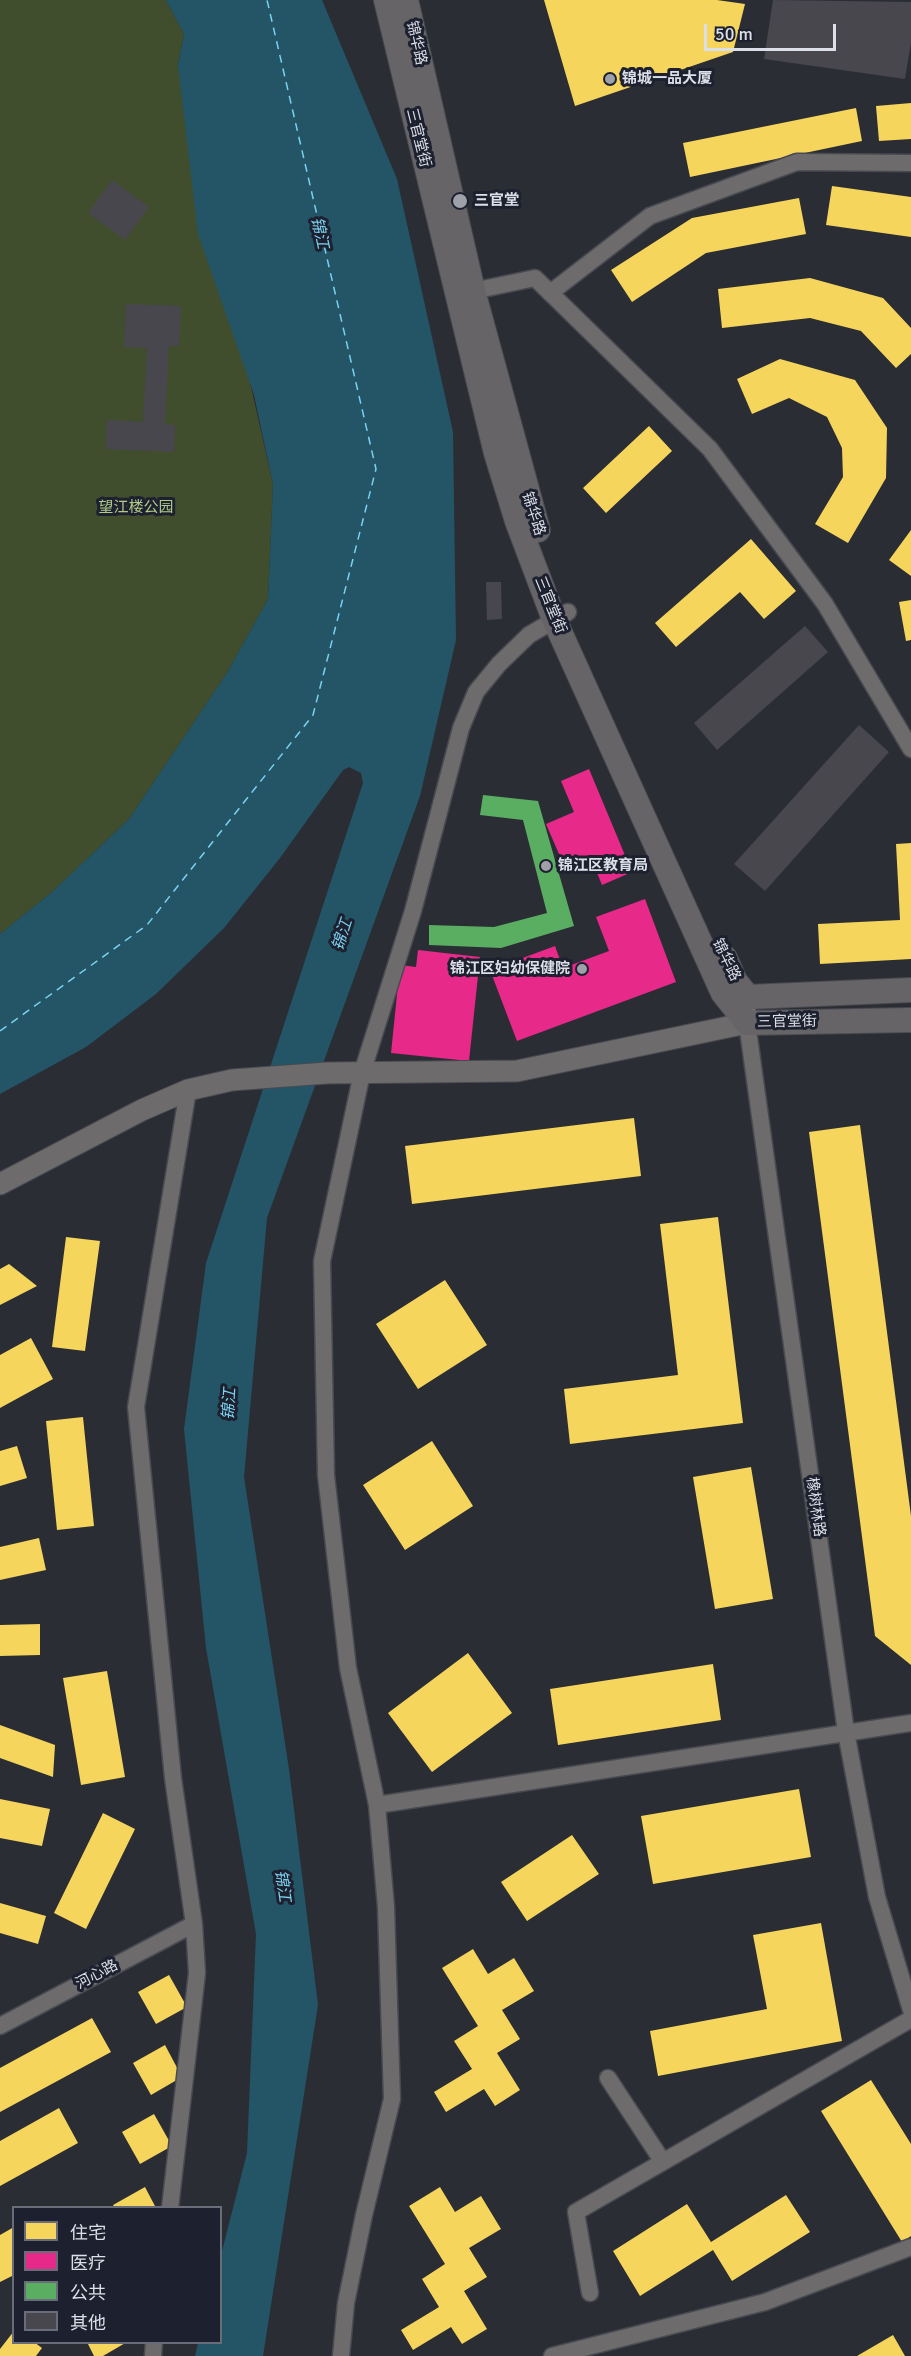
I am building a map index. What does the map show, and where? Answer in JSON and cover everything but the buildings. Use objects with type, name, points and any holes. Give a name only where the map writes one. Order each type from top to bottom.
[{"type":"main road","name":"三官堂街","points":[[386,0],[496,453],[517,520],[561,615],[723,993],[747,1023],[911,1020]]},
{"type":"main road","name":"锦华路","points":[[406,0],[473,291],[561,615],[735,981],[748,998]]},
{"type":"main road","name":"三官堂街","points":[[748,998],[911,990]]},
{"type":"street","points":[[550,293],[650,216],[797,162],[911,163]]},
{"type":"street","points":[[473,291],[534,278],[710,448],[825,604],[911,749]]},
{"type":"street","points":[[341,2356],[346,2303],[392,2099],[386,1908],[377,1805],[348,1668],[326,1463],[322,1261],[362,1073],[413,911],[461,728],[476,692],[498,664],[529,635],[561,615]]},
{"type":"street","name":"橡树林路","points":[[748,998],[747,1023],[846,1732],[877,1897],[911,2010]]},
{"type":"street","points":[[0,1184],[142,1110],[188,1090],[232,1080],[327,1073],[517,1071],[747,1023]]},
{"type":"street","points":[[170,2206],[197,1973],[194,1924],[173,1778],[136,1407],[188,1090]]},
{"type":"street","points":[[377,1805],[911,1723]]},
{"type":"street","name":"河心路","points":[[0,2025],[194,1924]]},
{"type":"street","points":[[590,2293],[576,2212],[911,2019]]},
{"type":"street","points":[[608,2078],[663,2162]]},
{"type":"street","points":[[552,2356],[765,2302],[911,2247]]},
{"type":"green space","name":"望江楼公园","points":[[0,0],[166,0],[184,34],[178,65],[273,484],[268,599],[227,673],[129,819],[51,893],[0,934]]},
{"type":"water","name":"锦江","points":[[166,0],[322,0],[397,179],[453,432],[456,640],[420,796],[267,1218],[244,1477],[289,1769],[318,2005],[263,2356],[195,2356],[198,2344],[222,2344],[222,2251],[247,2153],[256,1934],[206,1648],[184,1429],[206,1263],[363,783],[361,773],[349,767],[343,770],[280,858],[224,928],[156,994],[86,1047],[0,1094],[0,934],[51,893],[129,819],[227,673],[268,599],[273,484],[254,395],[198,234],[178,65],[184,34]]},
{"type":"ferry route","points":[[0,1031],[147,925],[313,715],[376,469],[267,0]]},
{"type":"place","name":"锦城一品大厦","points":[[610,79]]},
{"type":"place","name":"三官堂","points":[[460,201]]},
{"type":"place","name":"锦江区教育局","points":[[546,866]]},
{"type":"place","name":"锦江区妇幼保健院","points":[[582,969]]}]
